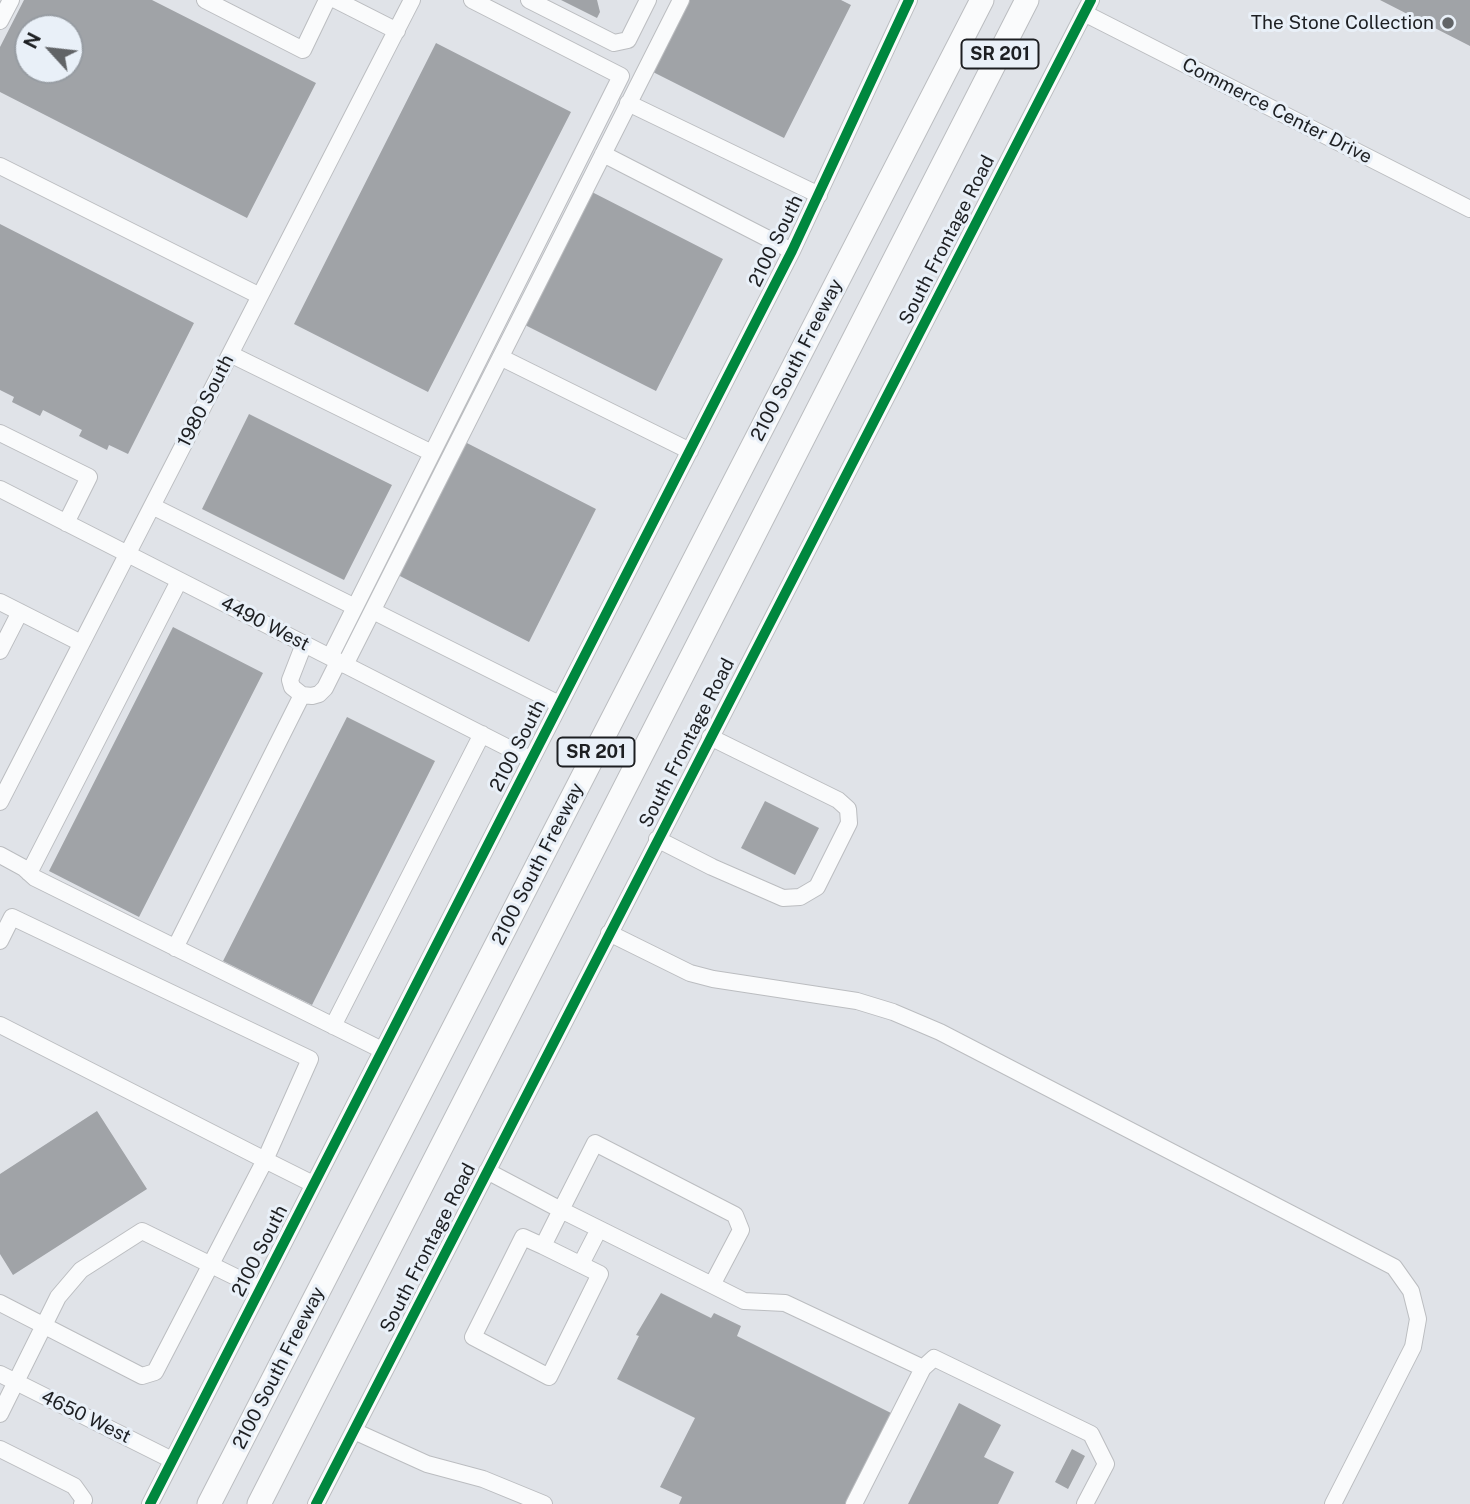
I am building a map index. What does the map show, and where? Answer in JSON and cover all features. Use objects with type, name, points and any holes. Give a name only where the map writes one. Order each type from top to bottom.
[{"type":"highway","name":"2100 South Freeway","points":[[209,1504],[982,0]]},
{"type":"highway","name":"SR 201","points":[[259,1504],[1027,0]]},
{"type":"street","points":[[0,21],[10,0]]},
{"type":"street","points":[[205,0],[303,50],[327,0]]},
{"type":"street","points":[[336,0],[397,31]]},
{"type":"street","name":"1980 South","points":[[0,802],[412,0]]},
{"type":"street","points":[[338,662],[355,607],[621,76],[472,0]]},
{"type":"street","points":[[529,0],[614,43],[628,40],[649,0]]},
{"type":"street","points":[[304,644],[290,680],[292,687],[302,695],[312,696],[325,688],[338,662],[373,611],[681,0]]},
{"type":"street","name":"2100 South","points":[[150,1504],[792,251],[909,0]]},
{"type":"street","name":"Commerce Center Drive","points":[[1087,7],[1470,209]]},
{"type":"street","name":"South Frontage Road","points":[[317,1504],[1087,7]]},
{"type":"street","points":[[628,103],[819,195]]},
{"type":"street","points":[[603,154],[792,251]]},
{"type":"street","points":[[0,166],[260,296]]},
{"type":"street","points":[[230,354],[432,453]]},
{"type":"street","points":[[502,358],[690,451]]},
{"type":"street","points":[[0,433],[89,477],[66,523]]},
{"type":"street","name":"4490 West","points":[[0,489],[530,759]]},
{"type":"street","points":[[152,506],[355,607]]},
{"type":"street","points":[[29,873],[179,581]]},
{"type":"street","points":[[0,603],[81,643]]},
{"type":"street","points":[[373,611],[559,704]]},
{"type":"street","points":[[0,651],[20,612]]},
{"type":"street","points":[[175,948],[302,695]]},
{"type":"street","points":[[333,1026],[482,734]]},
{"type":"street","points":[[657,839],[783,898],[800,897],[817,887],[849,823],[848,809],[838,800],[710,737]]},
{"type":"street","points":[[0,855],[35,878],[382,1050]]},
{"type":"street","points":[[0,941],[12,917],[310,1059],[265,1160],[155,1372],[142,1376],[0,1303]]},
{"type":"street","points":[[609,933],[690,973],[843,999],[893,1012],[940,1032],[1394,1267],[1414,1300],[1418,1319],[1413,1347],[1333,1504]]},
{"type":"street","points":[[0,1025],[313,1184]]},
{"type":"street","points":[[543,1246],[595,1143],[735,1215],[741,1230],[712,1285]]},
{"type":"street","points":[[487,1171],[744,1301],[785,1303],[923,1368]]},
{"type":"street","points":[[581,1264],[599,1229]]},
{"type":"street","points":[[0,1414],[58,1297],[81,1270],[142,1231],[260,1289]]},
{"type":"street","points":[[523,1237],[543,1246],[600,1274],[549,1377],[473,1337],[523,1237]]},
{"type":"street","points":[[854,1504],[923,1368],[934,1359],[1091,1434],[1106,1464],[1085,1504]]},
{"type":"street","name":"4650 West","points":[[0,1374],[172,1460]]},
{"type":"street","points":[[354,1431],[427,1464],[483,1479],[544,1504]]},
{"type":"street","points":[[0,1449],[74,1486],[84,1500],[82,1504]]},
{"type":"building","points":[[24,0],[152,0],[316,83],[247,218],[0,92],[0,47],[14,20],[14,84],[84,84],[84,14],[17,14]]},
{"type":"building","points":[[561,0],[597,0],[600,12],[597,18]]},
{"type":"building","points":[[687,0],[841,0],[851,5],[784,138],[651,71]]},
{"type":"building","name":"The Stone Collection","points":[[1380,0],[1470,0],[1470,46]]},
{"type":"building","points":[[436,43],[571,112],[428,392],[294,324]]},
{"type":"building","points":[[590,191],[723,259],[656,391],[523,324]]},
{"type":"building","points":[[0,224],[194,323],[128,454],[109,445],[107,450],[79,436],[82,430],[43,410],[40,416],[12,402],[14,397],[0,390]]},
{"type":"building","points":[[249,414],[392,485],[344,580],[202,509]]},
{"type":"building","points":[[463,441],[596,509],[529,642],[396,574]]},
{"type":"building","points":[[173,627],[263,673],[139,917],[49,871]]},
{"type":"building","points":[[347,717],[435,761],[312,1005],[223,961]]},
{"type":"building","points":[[765,801],[819,828],[795,875],[741,848]]},
{"type":"building","points":[[97,1111],[147,1189],[13,1275],[0,1254],[0,1174]]},
{"type":"building","points":[[661,1293],[711,1318],[714,1313],[741,1326],[737,1336],[891,1413],[845,1504],[679,1504],[682,1497],[660,1487],[695,1418],[617,1379],[639,1336],[636,1335]]},
{"type":"building","points":[[959,1403],[1001,1425],[984,1457],[1014,1472],[998,1504],[908,1504]]},
{"type":"building","points":[[1072,1449],[1085,1456],[1068,1489],[1055,1482]]},
{"type":"cycle path","points":[[150,1504],[792,251],[909,0]]},
{"type":"cycle path","points":[[316,1504],[1091,0]]},
{"type":"place","name":"The Stone Collection","points":[[1448,23]]}]
